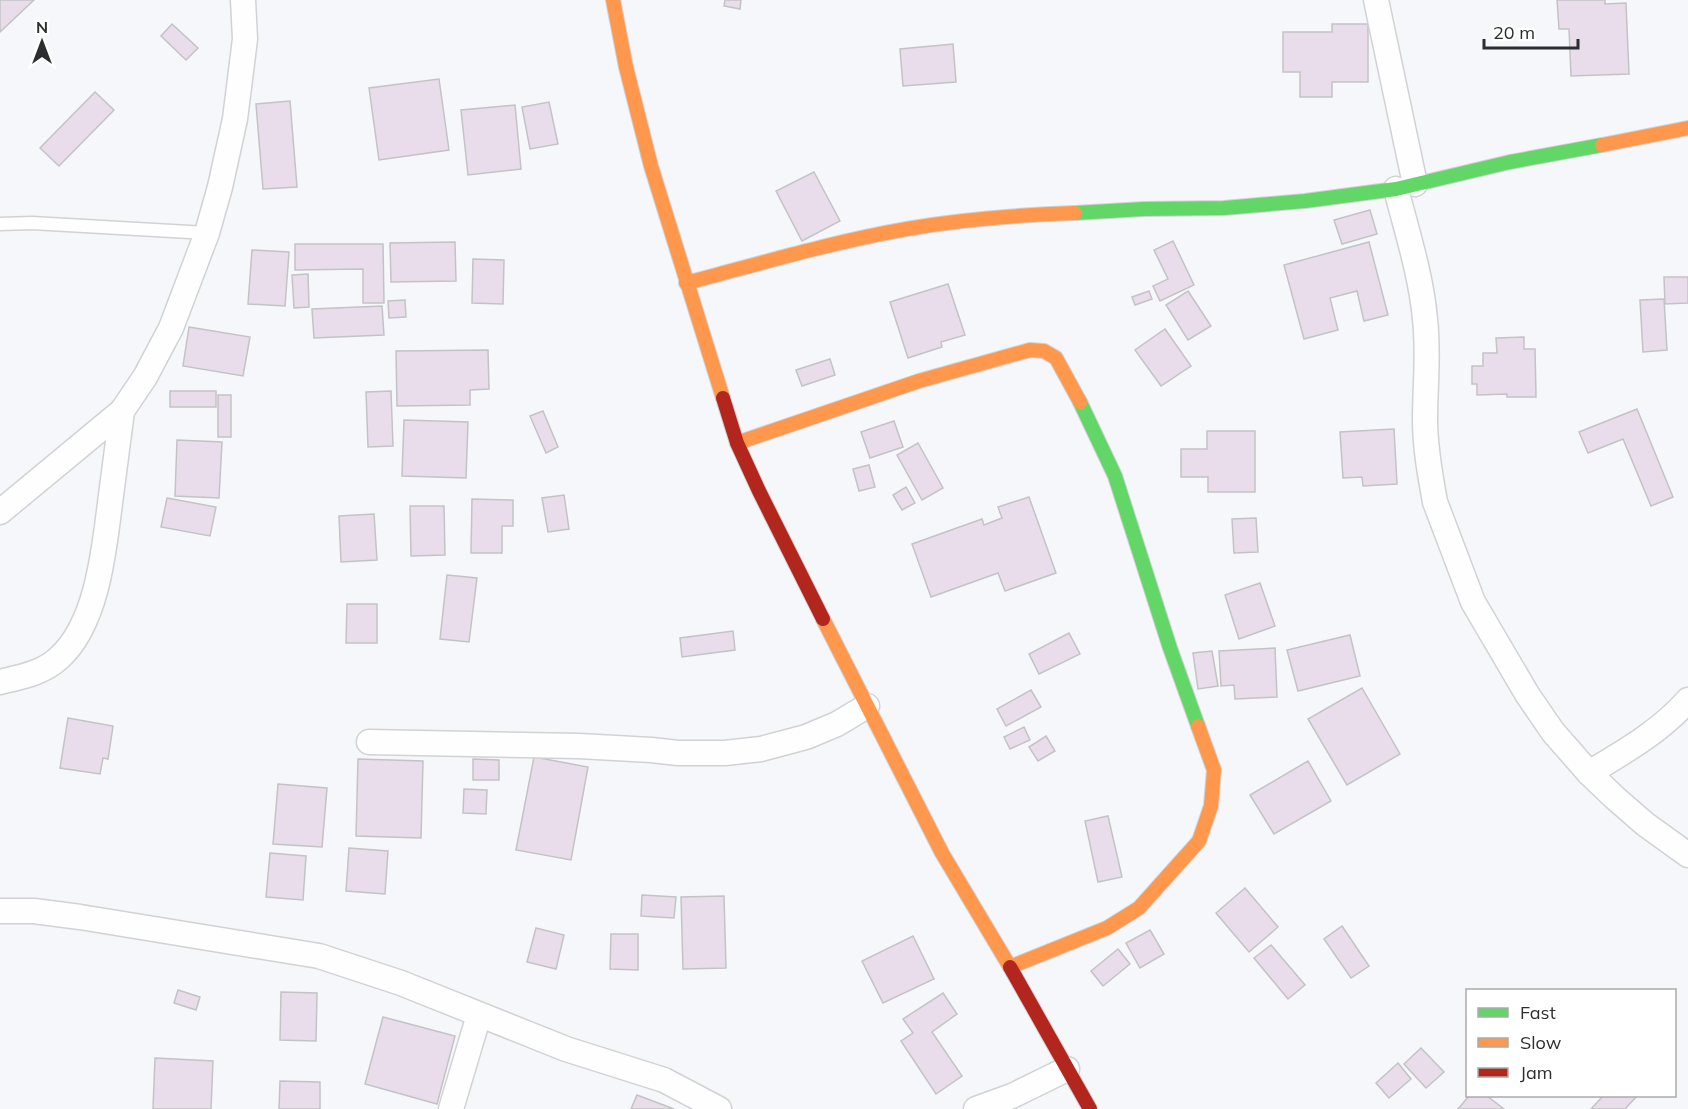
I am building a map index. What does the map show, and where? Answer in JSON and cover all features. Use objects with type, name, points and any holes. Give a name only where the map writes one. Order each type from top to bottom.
[{"type":"street","points":[[0,512],[122,411],[145,377],[171,328],[207,233],[235,119],[245,39],[243,0]]},
{"type":"street","points":[[613,0],[651,166],[737,443],[942,853],[1010,967],[1090,1109]]},
{"type":"street","points":[[1376,0],[1425,318],[1427,355],[1425,422],[1428,462],[1435,501],[1473,602],[1527,694],[1553,732],[1589,773],[1645,824],[1688,855]]},
{"type":"street","points":[[686,283],[822,247],[908,229],[1008,216],[1144,209],[1224,208],[1305,201],[1406,187],[1510,162],[1688,128]]},
{"type":"street","points":[[737,443],[842,406],[1030,350],[1044,351],[1056,358],[1074,388],[1115,476],[1170,648],[1214,770],[1211,807],[1199,841],[1139,908],[1107,928],[1010,967]]},
{"type":"street","points":[[0,682],[33,675],[59,659],[76,638],[91,606],[102,564],[122,411]]},
{"type":"street","points":[[1589,773],[1662,725],[1688,700]]},
{"type":"street","points":[[369,742],[579,746],[678,753],[725,753],[760,749],[807,737],[837,724],[867,706]]},
{"type":"street","points":[[0,911],[34,911],[91,919],[319,956],[400,983],[566,1049],[664,1080],[719,1109]]},
{"type":"street","points":[[451,1109],[479,1015]]},
{"type":"street","points":[[976,1109],[1012,1096],[1067,1070]]},
{"type":"lane","points":[[0,224],[32,223],[207,233]]},
{"type":"building","points":[[0,0],[34,0],[0,32]]},
{"type":"building","points":[[725,0],[741,0],[740,9],[724,6]]},
{"type":"building","points":[[1557,0],[1605,0],[1605,4],[1626,3],[1629,74],[1571,76],[1569,29],[1559,29]]},
{"type":"building","points":[[172,24],[198,48],[186,60],[161,36]]},
{"type":"building","points":[[1332,24],[1368,24],[1368,82],[1332,82],[1332,97],[1300,97],[1300,72],[1283,72],[1283,32],[1332,32]]},
{"type":"building","points":[[953,44],[956,82],[903,86],[900,49]]},
{"type":"building","points":[[439,79],[449,150],[379,160],[369,88]]},
{"type":"building","points":[[95,92],[114,110],[59,166],[40,148]]},
{"type":"building","points":[[290,101],[297,187],[263,189],[256,104]]},
{"type":"building","points":[[549,102],[558,144],[530,149],[522,107]]},
{"type":"building","points":[[515,105],[521,169],[468,175],[461,110]]},
{"type":"building","points":[[814,172],[840,221],[802,241],[776,191]]},
{"type":"building","points":[[1370,210],[1377,234],[1342,244],[1334,220]]},
{"type":"building","points":[[1173,241],[1194,285],[1160,301],[1153,286],[1168,279],[1154,250]]},
{"type":"building","points":[[455,242],[456,281],[391,282],[390,243]]},
{"type":"building","points":[[1369,242],[1388,315],[1364,321],[1357,291],[1330,298],[1338,330],[1304,339],[1284,265]]},
{"type":"building","points":[[295,244],[383,244],[384,303],[363,303],[363,269],[295,270]]},
{"type":"building","points":[[252,250],[289,252],[285,306],[248,304]]},
{"type":"building","points":[[473,259],[504,260],[503,304],[472,303]]},
{"type":"building","points":[[308,274],[309,307],[294,308],[292,275]]},
{"type":"building","points":[[1664,277],[1688,277],[1688,303],[1665,304]]},
{"type":"building","points":[[948,284],[965,335],[941,342],[942,347],[908,358],[890,302]]},
{"type":"building","points":[[1149,291],[1152,299],[1135,305],[1132,297]]},
{"type":"building","points":[[1188,291],[1211,326],[1188,340],[1166,305]]},
{"type":"building","points":[[1664,299],[1667,350],[1643,352],[1640,300]]},
{"type":"building","points":[[405,300],[406,317],[389,318],[388,301]]},
{"type":"building","points":[[382,306],[384,335],[314,338],[312,309]]},
{"type":"building","points":[[189,327],[250,337],[243,376],[183,366]]},
{"type":"building","points":[[1165,329],[1191,366],[1161,386],[1135,350]]},
{"type":"building","points":[[1524,337],[1524,349],[1535,349],[1536,397],[1507,397],[1507,394],[1477,395],[1477,384],[1472,384],[1472,366],[1483,366],[1483,353],[1497,353],[1496,338]]},
{"type":"building","points":[[488,350],[489,389],[470,390],[470,405],[397,406],[396,351]]},
{"type":"building","points":[[830,359],[835,375],[802,386],[796,370]]},
{"type":"building","points":[[170,391],[216,391],[216,407],[170,407]]},
{"type":"building","points":[[391,391],[393,446],[368,447],[366,392]]},
{"type":"building","points":[[218,395],[231,395],[231,437],[218,437]]},
{"type":"building","points":[[1637,409],[1673,497],[1651,506],[1623,439],[1588,453],[1579,432]]},
{"type":"building","points":[[543,411],[558,447],[546,453],[530,416]]},
{"type":"building","points":[[404,420],[468,422],[466,478],[402,476]]},
{"type":"building","points":[[894,421],[903,447],[870,458],[861,432]]},
{"type":"building","points":[[1394,429],[1397,484],[1363,486],[1362,477],[1343,478],[1340,432]]},
{"type":"building","points":[[1207,431],[1255,431],[1255,492],[1208,492],[1208,477],[1181,477],[1181,449],[1207,449]]},
{"type":"building","points":[[177,440],[222,442],[219,498],[175,496]]},
{"type":"building","points":[[918,443],[943,488],[922,500],[897,455]]},
{"type":"building","points":[[869,465],[875,487],[859,491],[853,469]]},
{"type":"building","points":[[906,487],[915,503],[902,510],[893,495]]},
{"type":"building","points":[[564,495],[569,529],[548,532],[542,498]]},
{"type":"building","points":[[1029,497],[1056,573],[1005,591],[998,573],[931,597],[912,544],[982,519],[984,525],[1002,518],[998,507]]},
{"type":"building","points":[[167,498],[216,507],[210,536],[161,527]]},
{"type":"building","points":[[472,499],[513,500],[513,526],[502,526],[502,553],[471,553]]},
{"type":"building","points":[[410,506],[444,506],[445,555],[411,556]]},
{"type":"building","points":[[374,514],[377,560],[341,562],[339,516]]},
{"type":"building","points":[[1256,518],[1258,552],[1234,553],[1232,519]]},
{"type":"building","points":[[447,575],[477,578],[469,642],[440,639]]},
{"type":"building","points":[[1260,583],[1275,626],[1239,639],[1225,595]]},
{"type":"building","points":[[347,604],[377,604],[377,643],[346,643]]},
{"type":"building","points":[[733,631],[735,650],[682,657],[680,638]]},
{"type":"building","points":[[1069,633],[1080,654],[1039,674],[1029,654]]},
{"type":"building","points":[[1350,635],[1360,676],[1298,691],[1287,650]]},
{"type":"building","points":[[1275,648],[1277,697],[1235,699],[1234,685],[1221,686],[1219,651]]},
{"type":"building","points":[[1212,651],[1218,686],[1198,689],[1193,653]]},
{"type":"building","points":[[1362,688],[1400,754],[1347,785],[1308,719]]},
{"type":"building","points":[[1031,690],[1041,707],[1006,726],[997,709]]},
{"type":"building","points":[[68,718],[113,726],[108,759],[103,758],[100,774],[60,768]]},
{"type":"building","points":[[1024,727],[1030,740],[1010,749],[1004,737]]},
{"type":"building","points":[[1046,736],[1055,751],[1038,761],[1029,747]]},
{"type":"building","points":[[534,757],[588,767],[571,860],[516,850]]},
{"type":"building","points":[[358,759],[423,761],[421,838],[356,836]]},
{"type":"building","points":[[473,759],[499,760],[499,780],[473,780]]},
{"type":"building","points":[[1308,761],[1331,801],[1274,834],[1250,795]]},
{"type":"building","points":[[278,784],[327,788],[322,847],[273,844]]},
{"type":"building","points":[[464,789],[487,790],[486,814],[463,813]]},
{"type":"building","points":[[1108,816],[1122,877],[1098,882],[1085,821]]},
{"type":"building","points":[[349,848],[388,851],[385,894],[346,891]]},
{"type":"building","points":[[270,853],[306,856],[303,900],[266,897]]},
{"type":"building","points":[[1245,888],[1278,927],[1249,952],[1216,913]]},
{"type":"building","points":[[642,895],[676,897],[674,918],[641,916]]},
{"type":"building","points":[[724,896],[726,968],[683,969],[681,897]]},
{"type":"building","points":[[1342,926],[1369,966],[1351,978],[1324,939]]},
{"type":"building","points":[[536,928],[564,935],[556,969],[527,962]]},
{"type":"building","points":[[1150,930],[1164,954],[1140,968],[1126,943]]},
{"type":"building","points":[[611,934],[638,934],[638,970],[610,969]]},
{"type":"building","points":[[913,936],[934,979],[883,1003],[862,961]]},
{"type":"building","points":[[1271,945],[1305,985],[1288,999],[1254,958]]},
{"type":"building","points":[[1118,949],[1130,964],[1103,986],[1091,971]]},
{"type":"building","points":[[178,990],[200,997],[196,1010],[174,1003]]},
{"type":"building","points":[[281,992],[317,993],[316,1041],[280,1040]]},
{"type":"building","points":[[943,993],[957,1014],[932,1032],[962,1076],[936,1094],[901,1041],[913,1033],[903,1019]]},
{"type":"building","points":[[383,1017],[455,1036],[437,1104],[365,1084]]},
{"type":"building","points":[[1421,1048],[1444,1072],[1426,1088],[1404,1064]]},
{"type":"building","points":[[155,1058],[213,1061],[211,1109],[153,1109]]},
{"type":"building","points":[[1398,1063],[1411,1079],[1389,1098],[1376,1083]]},
{"type":"building","points":[[280,1081],[320,1082],[320,1109],[279,1109]]},
{"type":"building","points":[[637,1095],[674,1109],[631,1109]]},
{"type":"building","points":[[1468,1097],[1488,1097],[1504,1109],[1458,1109]]},
{"type":"building","points":[[1602,1097],[1636,1097],[1625,1109],[1591,1109]]},
{"type":"traffic: fast","points":[[1075,213],[1224,208],[1305,201],[1396,189],[1510,162],[1602,145]]},
{"type":"traffic: fast","points":[[1080,402],[1115,476],[1170,648],[1198,726]]},
{"type":"traffic: slow","points":[[613,0],[626,67],[651,166],[723,398]]},
{"type":"traffic: slow","points":[[1602,145],[1688,128]]},
{"type":"traffic: slow","points":[[686,283],[879,234],[991,218],[1075,213]]},
{"type":"traffic: slow","points":[[737,443],[919,381],[1030,350],[1044,351],[1056,358],[1080,402]]},
{"type":"traffic: slow","points":[[823,619],[942,853],[1010,967]]},
{"type":"traffic: slow","points":[[1010,967],[1107,928],[1139,908],[1199,841],[1211,806],[1214,770],[1198,726]]},
{"type":"traffic: jam","points":[[723,398],[737,443],[823,619]]},
{"type":"traffic: jam","points":[[1010,967],[1090,1109]]}]
